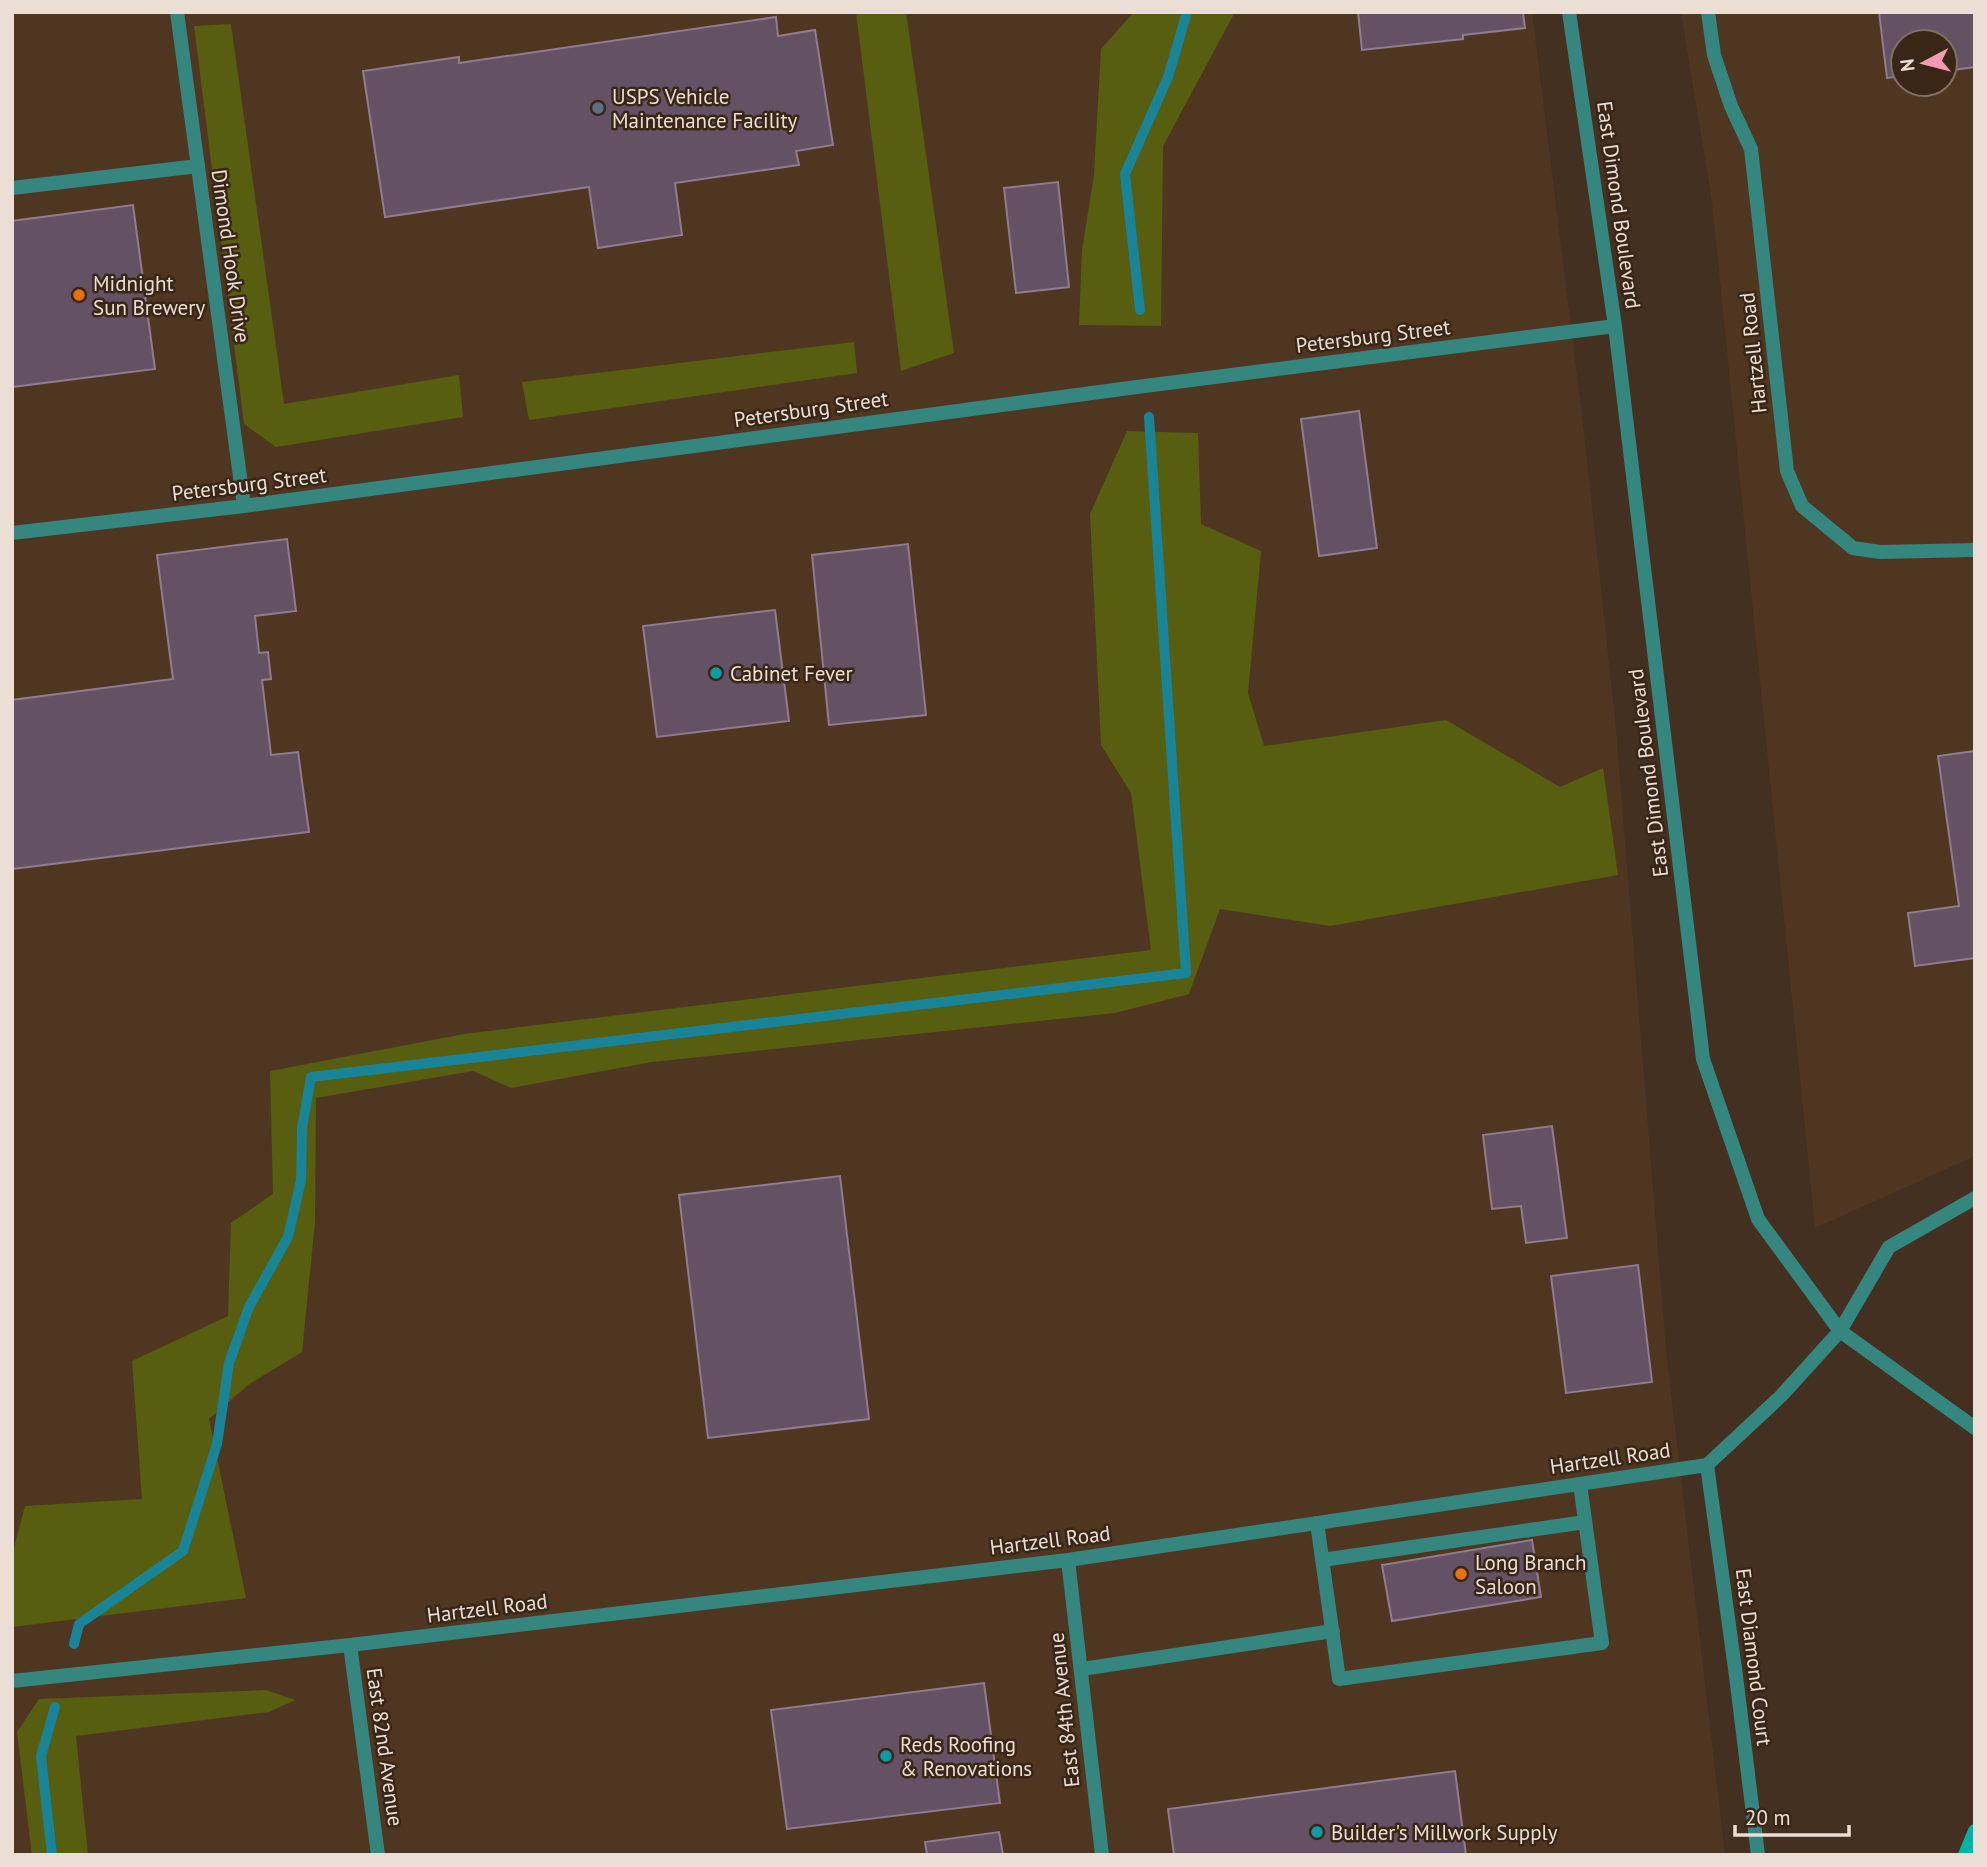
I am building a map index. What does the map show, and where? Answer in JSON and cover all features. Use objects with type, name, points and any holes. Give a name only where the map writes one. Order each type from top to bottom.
[{"type":"main road","points":[[1965,1855],[1975,1831]]},
{"type":"street","name":"Dimond Hook Drive","points":[[177,12],[244,506]]},
{"type":"street","name":"East Dimond Boulevard","points":[[1569,12],[1615,326],[1703,1059],[1758,1219],[1840,1331],[1975,1428]]},
{"type":"street","name":"Hartzell Road","points":[[1708,12],[1714,55],[1731,106],[1751,149],[1787,471],[1802,506],[1853,548],[1881,552],[1975,550]]},
{"type":"street","points":[[12,188],[198,166]]},
{"type":"street","name":"Petersburg Street","points":[[12,533],[244,506],[1615,326]]},
{"type":"street","points":[[1707,1465],[1781,1396],[1840,1331],[1889,1247],[1975,1198]]},
{"type":"street","name":"Hartzell Road","points":[[12,1681],[350,1645],[1068,1560],[1707,1465]]},
{"type":"street","name":"East Diamond Court","points":[[1707,1465],[1737,1676],[1758,1855]]},
{"type":"street","points":[[1317,1523],[1339,1679],[1602,1643],[1580,1484]]},
{"type":"street","points":[[1322,1560],[1585,1522]]},
{"type":"street","name":"East 84th Avenue","points":[[1068,1560],[1102,1855]]},
{"type":"street","points":[[1082,1669],[1333,1631]]},
{"type":"street","name":"East 82nd Avenue","points":[[350,1645],[378,1855]]},
{"type":"shaded area","points":[[12,12],[1532,12],[1583,424],[1615,718],[1666,1350],[1725,1855],[12,1855]]},
{"type":"shaded area","points":[[1681,12],[1975,12],[1975,1156],[1815,1228],[1712,201]]},
{"type":"green space","points":[[856,12],[906,12],[954,353],[901,371]]},
{"type":"green space","points":[[1134,12],[1235,12],[1163,146],[1161,326],[1079,325],[1082,250],[1094,175],[1101,49]]},
{"type":"green space","points":[[231,24],[284,404],[459,375],[463,417],[276,447],[244,424],[194,26]]},
{"type":"green space","points":[[854,342],[857,373],[529,420],[522,382]]},
{"type":"green space","points":[[1127,431],[1198,433],[1201,524],[1261,551],[1248,693],[1264,746],[1446,720],[1560,787],[1603,768],[1618,875],[1330,926],[1220,909],[1189,994],[1115,1013],[652,1062],[511,1088],[473,1071],[316,1098],[315,1222],[302,1352],[248,1385],[209,1419],[246,1598],[12,1627],[12,1555],[25,1506],[142,1499],[132,1361],[228,1316],[231,1223],[273,1194],[270,1071],[464,1034],[1151,950],[1131,793],[1101,745],[1090,514]]},
{"type":"green space","points":[[266,1690],[295,1700],[269,1712],[76,1736],[88,1855],[32,1855],[17,1732],[39,1699]]},
{"type":"building","points":[[1358,12],[1523,12],[1525,28],[1463,35],[1463,39],[1362,50]]},
{"type":"building","points":[[1879,12],[1975,12],[1975,67],[1959,69],[1959,28],[1889,28],[1887,78]]},
{"type":"building","name":"USPS Vehicle Maintenance Facility","points":[[776,17],[778,36],[815,30],[833,145],[796,151],[799,165],[675,183],[682,235],[598,248],[589,187],[385,217],[363,71],[459,57],[459,63]]},
{"type":"building","points":[[1058,182],[1069,287],[1016,293],[1004,188]]},
{"type":"building","name":"Midnight Sun Brewery","points":[[133,205],[155,369],[12,387],[12,221]]},
{"type":"building","points":[[1359,411],[1377,548],[1319,556],[1301,419]]},
{"type":"building","points":[[287,539],[296,611],[255,616],[259,653],[268,652],[271,679],[262,680],[271,755],[298,752],[309,832],[12,869],[12,700],[173,679],[157,555]]},
{"type":"building","points":[[908,544],[926,715],[829,725],[812,555]]},
{"type":"building","name":"Cabinet Fever","points":[[775,610],[789,721],[657,737],[643,626]]},
{"type":"building","points":[[1975,751],[1975,958],[1915,966],[1908,913],[1959,906],[1938,756]]},
{"type":"building","points":[[1552,1126],[1567,1238],[1526,1243],[1521,1206],[1492,1209],[1483,1135]]},
{"type":"building","points":[[840,1176],[869,1419],[708,1438],[679,1195]]},
{"type":"building","points":[[1638,1265],[1652,1382],[1566,1393],[1551,1276]]},
{"type":"building","points":[[1532,1540],[1541,1597],[1392,1621],[1382,1565]]},
{"type":"building","name":"Reds Roofing & Renovations","points":[[984,1683],[1000,1803],[787,1829],[771,1710]]},
{"type":"building","name":"Builder's Millwork Supply","points":[[1455,1771],[1466,1855],[1174,1855],[1168,1809]]},
{"type":"building","points":[[999,1832],[1003,1855],[927,1855],[925,1842]]},
{"type":"waterway","points":[[1140,310],[1125,174],[1168,77],[1187,12]]},
{"type":"waterway","points":[[74,1644],[79,1624],[183,1551],[217,1444],[229,1363],[249,1307],[288,1237],[301,1180],[302,1128],[311,1077],[1186,973],[1149,417]]},
{"type":"waterway","points":[[52,1855],[41,1756],[55,1707]]},
{"type":"place","name":"USPS Vehicle Maintenance Facility","points":[[598,108]]},
{"type":"place","name":"Midnight Sun Brewery","points":[[79,295]]},
{"type":"place","name":"Cabinet Fever","points":[[716,673]]},
{"type":"place","name":"Long Branch Saloon","points":[[1461,1574]]},
{"type":"place","name":"Reds Roofing & Renovations","points":[[886,1756]]},
{"type":"place","name":"Builder's Millwork Supply","points":[[1317,1832]]}]
